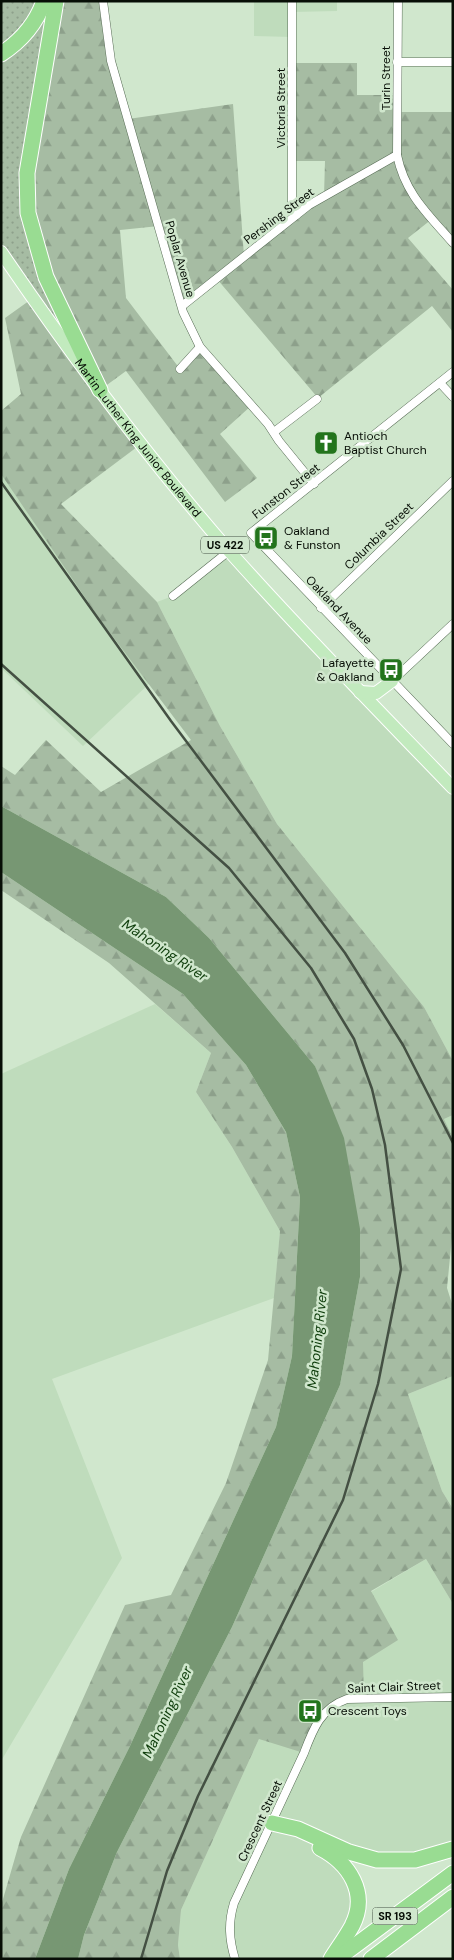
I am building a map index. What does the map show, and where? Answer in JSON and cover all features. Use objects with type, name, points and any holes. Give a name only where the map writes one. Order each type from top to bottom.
[{"type":"highway","points":[[1,54],[20,40],[40,12],[44,1]]},
{"type":"highway","points":[[56,1],[28,166],[28,213],[46,277],[100,390]]},
{"type":"highway","points":[[272,1823],[298,1829],[349,1852],[377,1860],[415,1860],[453,1849]]},
{"type":"highway","points":[[272,1823],[332,1854],[348,1870],[354,1882],[357,1892],[356,1916],[353,1925],[331,1959]]},
{"type":"highway","name":"SR 193","points":[[337,1959],[453,1873]]},
{"type":"highway","name":"SR 193","points":[[371,1959],[453,1897]]},
{"type":"main road","name":"Martin Luther King Junior Boulevard","points":[[1,252],[100,390],[229,551],[360,692],[453,788]]},
{"type":"main road","points":[[360,692],[376,693],[392,681]]},
{"type":"street","name":"Poplar Avenue","points":[[103,1],[111,60],[182,306],[200,347],[274,432],[314,484]]},
{"type":"street","name":"Victoria Street","points":[[292,1],[292,203],[296,215]]},
{"type":"street","name":"Turin Street","points":[[398,1],[398,155],[400,167],[411,193],[453,243]]},
{"type":"street","points":[[397,62],[453,62]]},
{"type":"street","name":"Pershing Street","points":[[182,306],[309,205],[398,155]]},
{"type":"street","points":[[180,369],[200,347]]},
{"type":"street","name":"Funston Street","points":[[251,533],[453,372]]},
{"type":"street","points":[[440,383],[453,397]]},
{"type":"street","points":[[274,432],[318,399]]},
{"type":"street","name":"Columbia Street","points":[[321,608],[453,481]]},
{"type":"street","name":"Oakland Avenue","points":[[251,533],[453,744]]},
{"type":"street","points":[[174,596],[229,551]]},
{"type":"street","points":[[392,681],[453,624]]},
{"type":"street","name":"Saint Clair Street","points":[[337,1703],[358,1698],[453,1696]]},
{"type":"street","name":"Crescent Street","points":[[235,1959],[230,1938],[232,1912],[314,1728],[327,1710],[337,1703]]},
{"type":"shaded area","points":[[254,1],[337,1],[337,11],[292,12],[292,37],[254,36]]},
{"type":"shaded area","points":[[1,459],[153,680],[83,746],[1,668]]},
{"type":"shaded area","points":[[229,551],[453,788],[453,1061],[424,1007],[277,824],[220,726],[157,602],[173,596]]},
{"type":"shaded area","points":[[155,1004],[211,1053],[196,1092],[232,1147],[280,1231],[274,1298],[52,1379],[122,1558],[1,1761],[1,1074]]},
{"type":"shaded area","points":[[453,1115],[453,1138],[444,1119]]},
{"type":"shaded area","points":[[453,1376],[453,1509],[442,1491],[408,1394]]},
{"type":"shaded area","points":[[426,1559],[453,1604],[453,1849],[403,1861],[274,1824],[332,1855],[357,1893],[331,1959],[180,1959],[178,1945],[181,1910],[259,1739],[314,1728],[363,1662],[371,1592]]},
{"type":"green space","points":[[1,1],[52,1],[100,390],[1,252]]},
{"type":"green space","points":[[61,1],[103,1],[111,61],[128,119],[233,104],[244,256],[324,196],[325,161],[292,161],[292,63],[357,63],[357,95],[397,95],[398,112],[453,112],[453,243],[432,219],[408,238],[453,290],[453,332],[432,306],[318,398],[217,279],[182,306],[159,226],[120,230],[126,298],[180,369],[200,347],[252,405],[220,434],[257,478],[225,502],[126,371],[100,390],[141,444],[61,504],[157,602],[220,726],[277,824],[424,1007],[453,1061],[453,1115],[444,1119],[453,1138],[453,1227],[447,1288],[453,1307],[453,1376],[408,1394],[442,1491],[453,1509],[453,1604],[426,1559],[371,1591],[398,1640],[363,1662],[364,1698],[358,1698],[327,1710],[304,1753],[259,1739],[181,1910],[178,1945],[180,1959],[78,1959],[84,1935],[117,1852],[232,1627],[340,1385],[360,1277],[315,1066],[209,938],[166,897],[1,806],[1,766],[15,775],[46,740],[101,792],[191,740],[101,621],[1,474],[1,411],[21,394],[5,318],[33,298],[98,387],[46,277],[32,191]]},
{"type":"green space","points":[[1,872],[183,994],[246,1065],[286,1132],[300,1197],[292,1356],[276,1427],[130,1746],[69,1869],[35,1959],[1,1959],[1,1906],[21,1837],[125,1605],[171,1595],[226,1483],[268,1360],[280,1231],[232,1147],[196,1092],[211,1053],[109,963],[1,890]]},
{"type":"water","name":"Mahoning River","points":[[1,806],[166,897],[209,938],[315,1066],[344,1138],[360,1229],[360,1277],[340,1385],[232,1627],[117,1852],[84,1935],[78,1959],[35,1959],[69,1869],[130,1746],[276,1427],[292,1356],[300,1197],[286,1132],[246,1065],[183,994],[1,872]]},
{"type":"railway","points":[[1,482],[171,721],[345,953],[403,1045],[453,1143]]},
{"type":"railway","points":[[1,664],[229,868],[311,968],[354,1039],[372,1089],[385,1145],[401,1269],[378,1384],[343,1500],[198,1796],[167,1871],[141,1959]]},
{"type":"place","name":"Antioch Baptist Church","points":[[326,443]]},
{"type":"place","name":"Oakland & Funston","points":[[266,538]]},
{"type":"place","name":"Lafayette & Oakland","points":[[391,670]]},
{"type":"place","name":"Crescent Toys","points":[[310,1711]]}]
